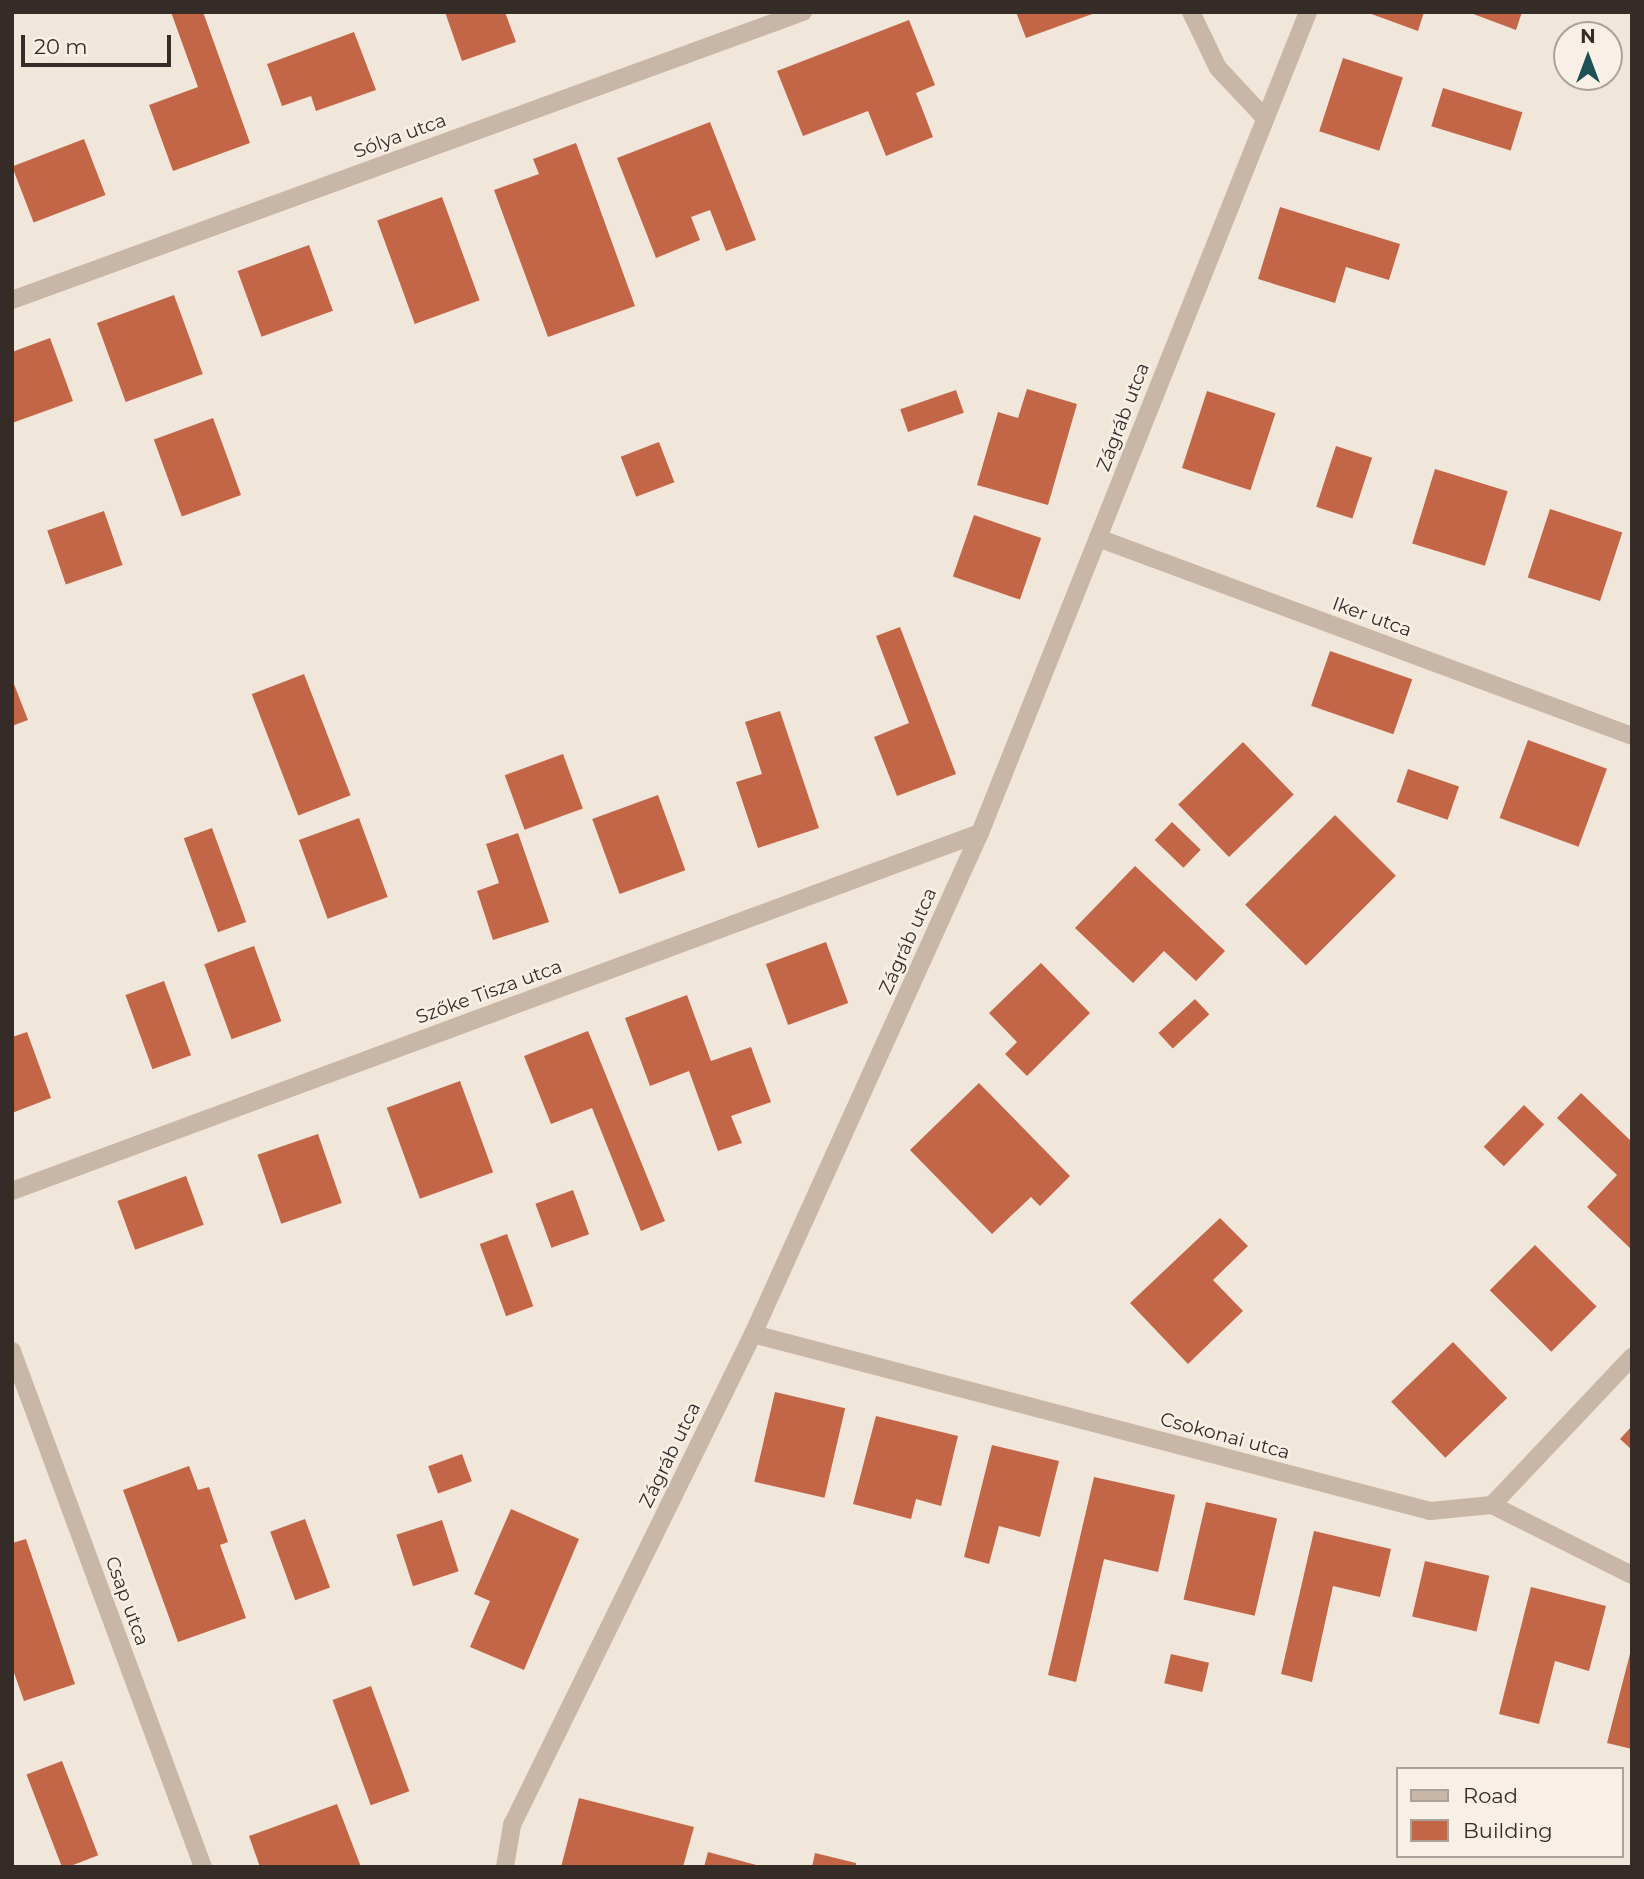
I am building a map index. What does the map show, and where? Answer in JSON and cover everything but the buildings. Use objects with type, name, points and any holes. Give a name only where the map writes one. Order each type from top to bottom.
[{"type":"street","name":"Sólya utca","points":[[12,300],[803,12]]},
{"type":"street","points":[[1191,12],[1219,68],[1263,116]]},
{"type":"street","name":"Zágráb utca","points":[[505,1867],[512,1825],[753,1334],[980,833],[1263,116],[1308,12]]},
{"type":"street","name":"Iker utca","points":[[1098,538],[1632,736]]},
{"type":"street","name":"Szőke Tisza utca","points":[[12,1191],[980,833]]},
{"type":"street","name":"Csokonai utca","points":[[753,1334],[1430,1511],[1492,1505]]},
{"type":"street","name":"Csap utca","points":[[12,1351],[203,1867]]},
{"type":"street","points":[[1632,1357],[1492,1505],[1632,1574]]}]
